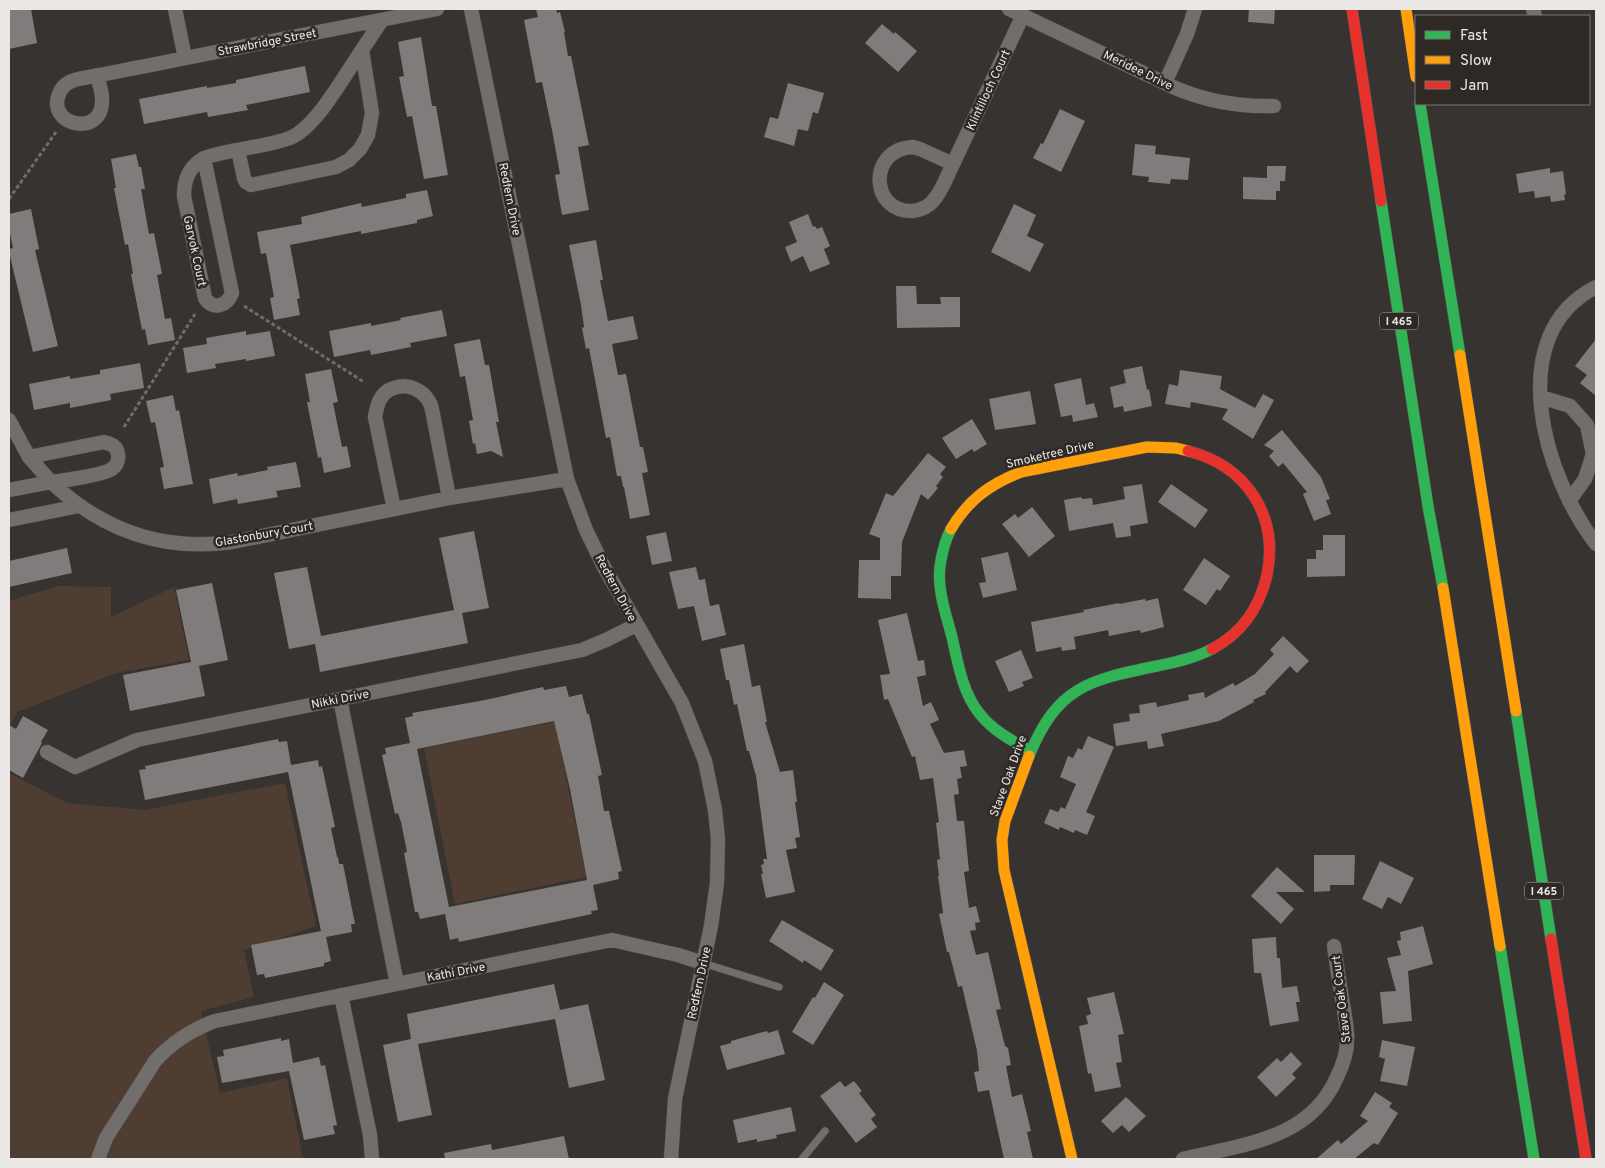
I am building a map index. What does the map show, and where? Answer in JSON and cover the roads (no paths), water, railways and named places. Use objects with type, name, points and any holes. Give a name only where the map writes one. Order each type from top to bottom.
[{"type":"main road","name":"I 465","points":[[1352,9],[1425,487],[1451,632],[1534,1159]]},
{"type":"main road","points":[[1406,9],[1415,70]]},
{"type":"main road","name":"I 465","points":[[1420,105],[1586,1159]]},
{"type":"main road","name":"Smoketree Drive","points":[[1031,751],[1004,738],[978,712],[961,679],[943,602],[940,573],[944,544],[956,518],[976,496],[1006,477],[1020,472],[1147,446],[1176,446],[1210,457],[1223,464],[1240,478],[1254,494],[1261,507],[1269,534]]},
{"type":"main road","name":"Stave Oak Drive","points":[[1072,1159],[1004,870],[1002,837],[1007,812],[1042,727],[1060,703],[1078,689],[1107,676],[1198,657],[1218,647],[1236,634],[1258,605],[1268,578],[1271,556],[1269,534]]},
{"type":"street","points":[[175,9],[185,58]]},
{"type":"street","name":"Strawbridge Street","points":[[98,75],[436,9]]},
{"type":"street","name":"Redfern Drive","points":[[471,9],[567,479],[596,552],[682,703],[695,733],[708,774],[715,810],[718,883],[675,1099],[670,1159]]},
{"type":"street","name":"Meridee Drive","points":[[1009,9],[1193,95],[1236,105],[1274,106]]},
{"type":"street","points":[[1165,82],[1187,34],[1195,9]]},
{"type":"street","name":"Klintilloch Court","points":[[953,164],[920,149],[909,148],[899,150],[887,158],[881,168],[879,174],[880,189],[887,201],[900,209],[911,211],[921,209],[933,201],[953,164],[1023,15]]},
{"type":"street","points":[[204,158],[284,139],[303,130],[317,116],[382,20]]},
{"type":"street","points":[[238,150],[244,178],[249,185],[328,170],[349,160],[368,135],[372,113],[362,50]]},
{"type":"street","name":"Garvok Court","points":[[204,158],[232,293],[229,300],[221,306],[212,305],[205,298],[184,196],[184,185],[187,175],[204,158]]},
{"type":"street","points":[[1596,287],[1579,298],[1568,309],[1550,336],[1544,352],[1541,384],[1542,416],[1549,448],[1559,479],[1569,500],[1596,544]]},
{"type":"street","points":[[394,509],[375,412],[376,405],[382,396],[390,389],[398,386],[412,387],[420,391],[430,404],[449,498]]},
{"type":"street","points":[[1541,397],[1570,406],[1587,425],[1593,454],[1585,479],[1569,500]]},
{"type":"street","name":"Glastonbury Court","points":[[9,420],[29,457],[50,482],[79,506],[96,517],[125,531],[165,542],[197,545],[232,542],[449,498],[567,479]]},
{"type":"street","points":[[9,490],[108,472],[117,464],[118,457],[117,449],[104,442],[29,457]]},
{"type":"street","points":[[9,520],[79,506]]},
{"type":"street","name":"Nikki Drive","points":[[47,752],[75,767],[136,740],[582,650],[636,625]]},
{"type":"street","points":[[340,699],[397,984]]},
{"type":"street","name":"Kathi Drive","points":[[98,1159],[106,1138],[155,1061],[168,1047],[182,1037],[208,1024],[612,940],[678,955],[703,963]]},
{"type":"street","name":"Stave Oak Court","points":[[1183,1159],[1270,1138],[1297,1125],[1310,1116],[1325,1100],[1333,1088],[1344,1060],[1348,1038],[1334,946]]},
{"type":"street","points":[[342,995],[370,1135],[372,1159]]},
{"type":"lane","points":[[703,963],[779,987]]},
{"type":"lane","points":[[802,1159],[826,1131]]}]
